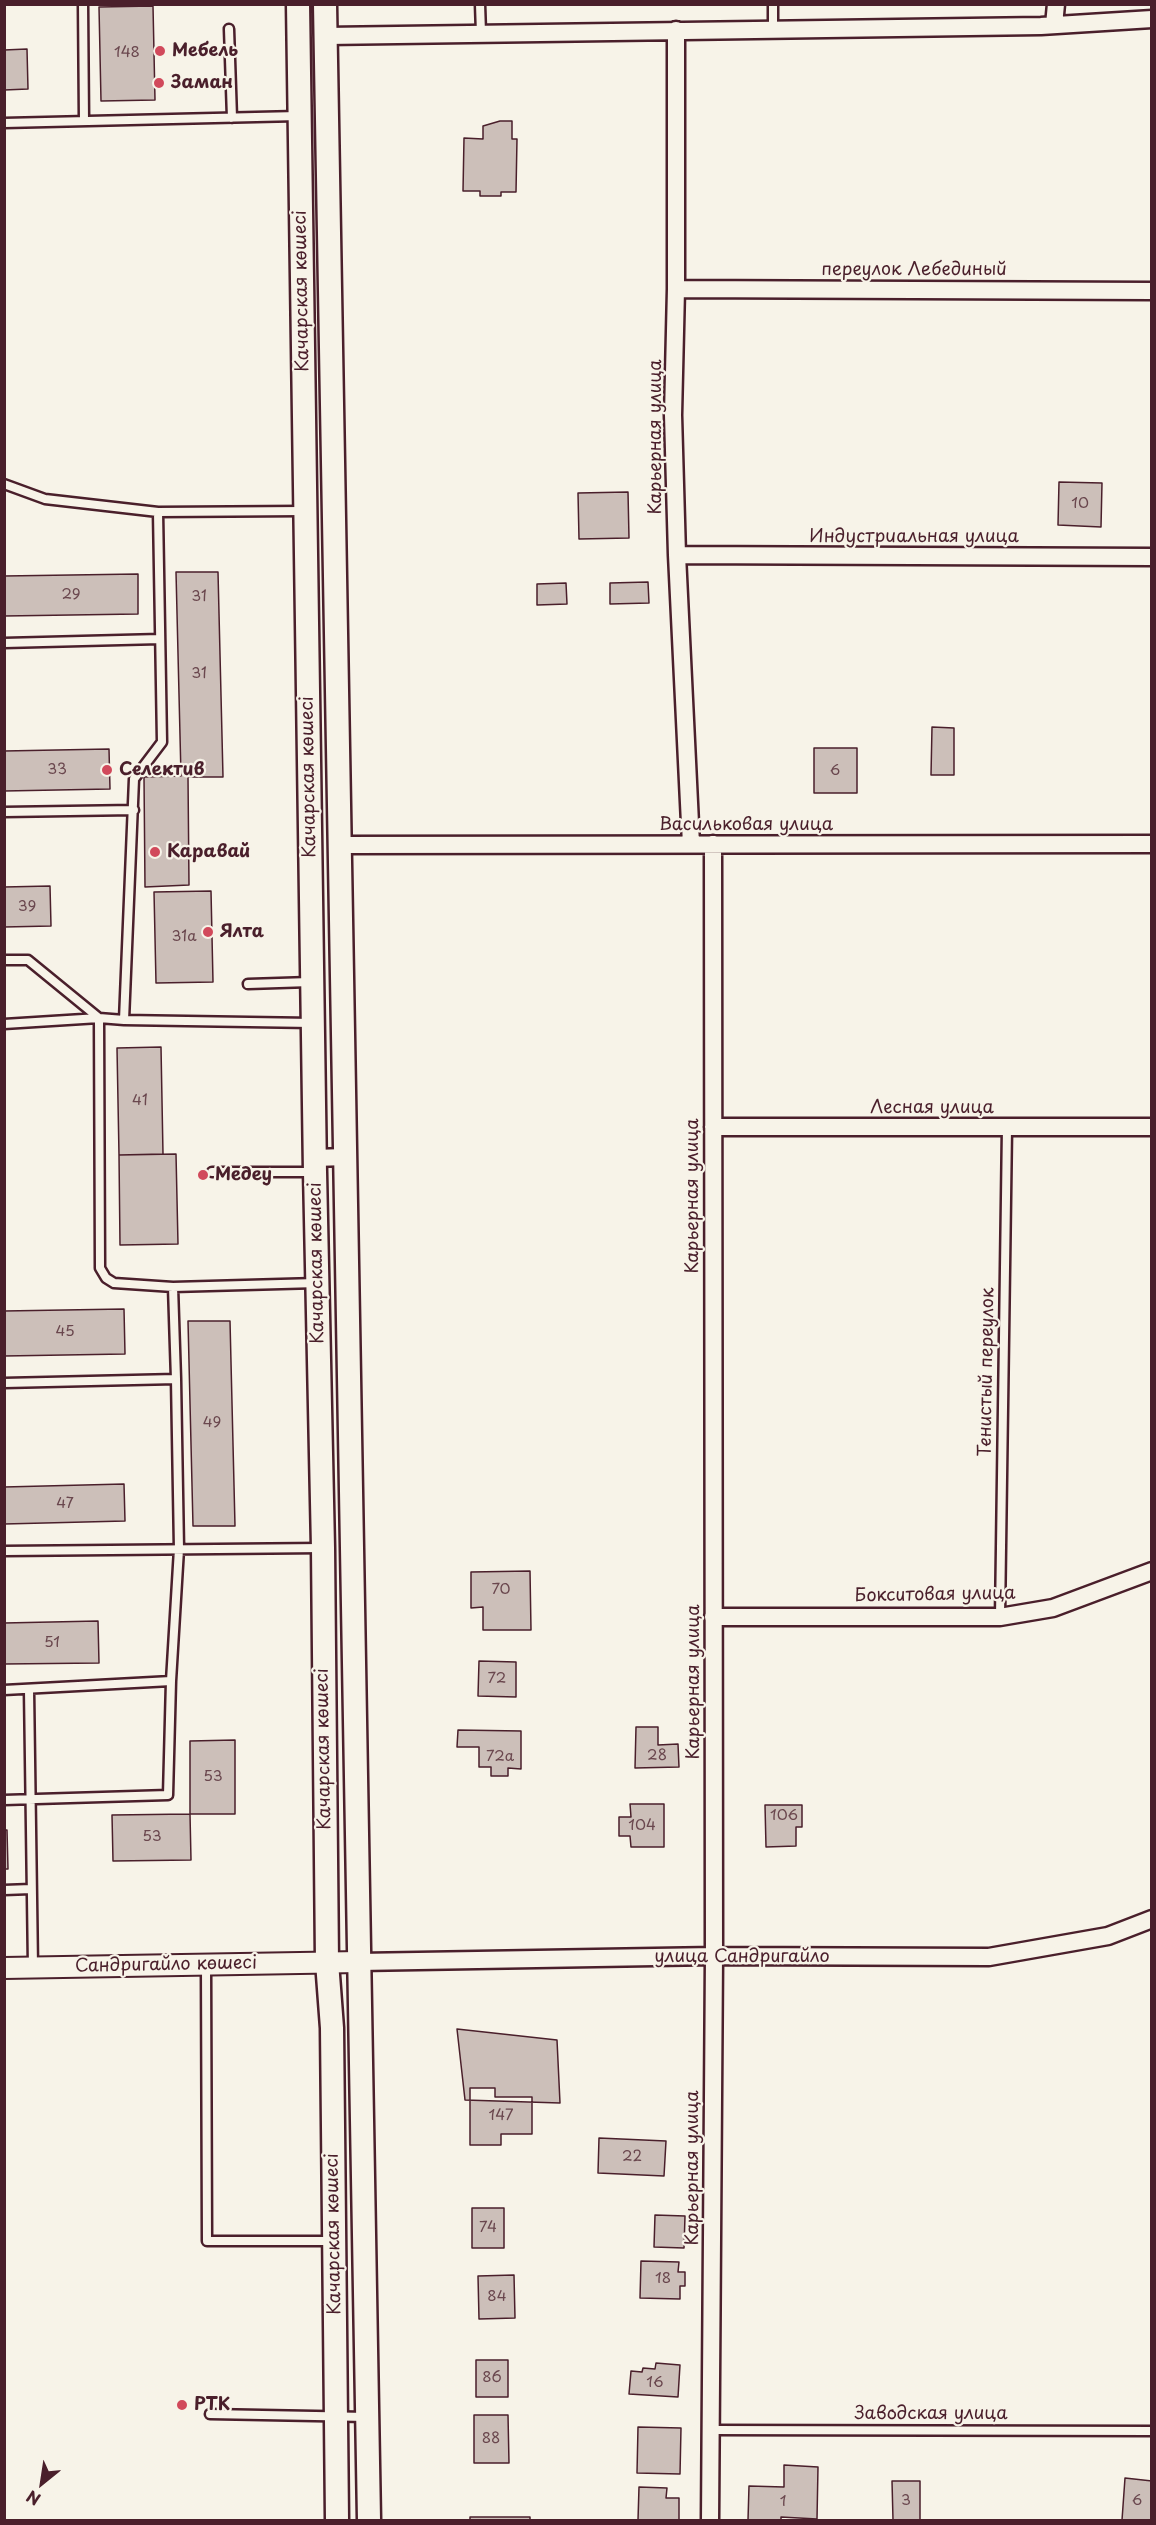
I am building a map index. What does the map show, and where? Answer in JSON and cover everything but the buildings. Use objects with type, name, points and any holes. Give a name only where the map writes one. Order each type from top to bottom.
[{"type":"main road","name":"Качарская көшесі","points":[[298,4],[312,982],[323,1548],[323,1735],[327,1962],[332,2028],[336,2520]]},
{"type":"main road","name":"Качарская көшесі","points":[[325,4],[369,2520]]},
{"type":"street","points":[[1054,25],[1056,4]]},
{"type":"street","points":[[326,36],[1054,25],[1152,20]]},
{"type":"street","name":"Карьерная улица","points":[[676,30],[674,415],[676,555],[691,844]]},
{"type":"street","points":[[302,256],[329,256]]},
{"type":"street","name":"переулок Лебединый","points":[[676,289],[1152,291]]},
{"type":"street","name":"Индустриальная улица","points":[[676,555],[1152,557]]},
{"type":"street","name":"Васильковая улица","points":[[340,844],[1152,844]]},
{"type":"street","name":"Карьерная улица","points":[[710,2520],[714,1956],[713,844]]},
{"type":"street","name":"Лесная улица","points":[[713,1127],[1152,1127]]},
{"type":"street","points":[[315,1165],[345,1157]]},
{"type":"street","name":"Бокситовая улица","points":[[713,1617],[1000,1617],[1053,1608],[1152,1571]]},
{"type":"street","points":[[323,1735],[355,1734]]},
{"type":"street","name":"улица Сандригайло","points":[[327,1962],[714,1956],[989,1957],[1108,1936],[1152,1919]]},
{"type":"street","name":"Сандригайло көшесі","points":[[4,1968],[327,1962]]},
{"type":"lane","points":[[82,4],[84,121]]},
{"type":"lane","points":[[480,4],[482,33]]},
{"type":"lane","points":[[773,4],[773,29]]},
{"type":"lane","points":[[228,29],[232,118]]},
{"type":"lane","points":[[4,123],[299,116]]},
{"type":"lane","points":[[4,484],[45,499],[158,512],[305,511]]},
{"type":"lane","points":[[123,1020],[134,779],[162,742],[158,512]]},
{"type":"lane","points":[[4,643],[160,639]]},
{"type":"lane","points":[[4,812],[134,810]]},
{"type":"lane","points":[[4,960],[28,960],[99,1018]]},
{"type":"lane","points":[[248,984],[312,982]]},
{"type":"lane","points":[[99,1018],[100,1268],[106,1278],[114,1283],[173,1287],[317,1283]]},
{"type":"lane","points":[[4,1024],[99,1018],[313,1023]]},
{"type":"lane","name":"Тенистый переулок","points":[[1000,1617],[1007,1128]]},
{"type":"lane","points":[[212,1172],[315,1165]]},
{"type":"lane","points":[[4,1800],[168,1795],[171,1681],[179,1549],[173,1287]]},
{"type":"lane","points":[[4,1383],[176,1379]]},
{"type":"lane","points":[[4,1551],[323,1548]]},
{"type":"lane","points":[[4,1690],[171,1681]]},
{"type":"lane","points":[[29,1690],[33,1967]]},
{"type":"lane","points":[[4,1890],[31,1889]]},
{"type":"lane","points":[[206,1964],[207,2241],[334,2241]]},
{"type":"lane","points":[[210,2414],[367,2417]]},
{"type":"lane","name":"Заводская улица","points":[[711,2430],[1152,2431]]},
{"type":"place","name":"Мебель","points":[[160,51]]},
{"type":"place","name":"Заман","points":[[159,83]]},
{"type":"place","name":"Селектив","points":[[107,770]]},
{"type":"place","name":"Каравай","points":[[155,852]]},
{"type":"place","name":"Ялта","points":[[208,932]]},
{"type":"place","name":"Медеу","points":[[203,1175]]},
{"type":"place","name":"РТК","points":[[182,2405]]}]
